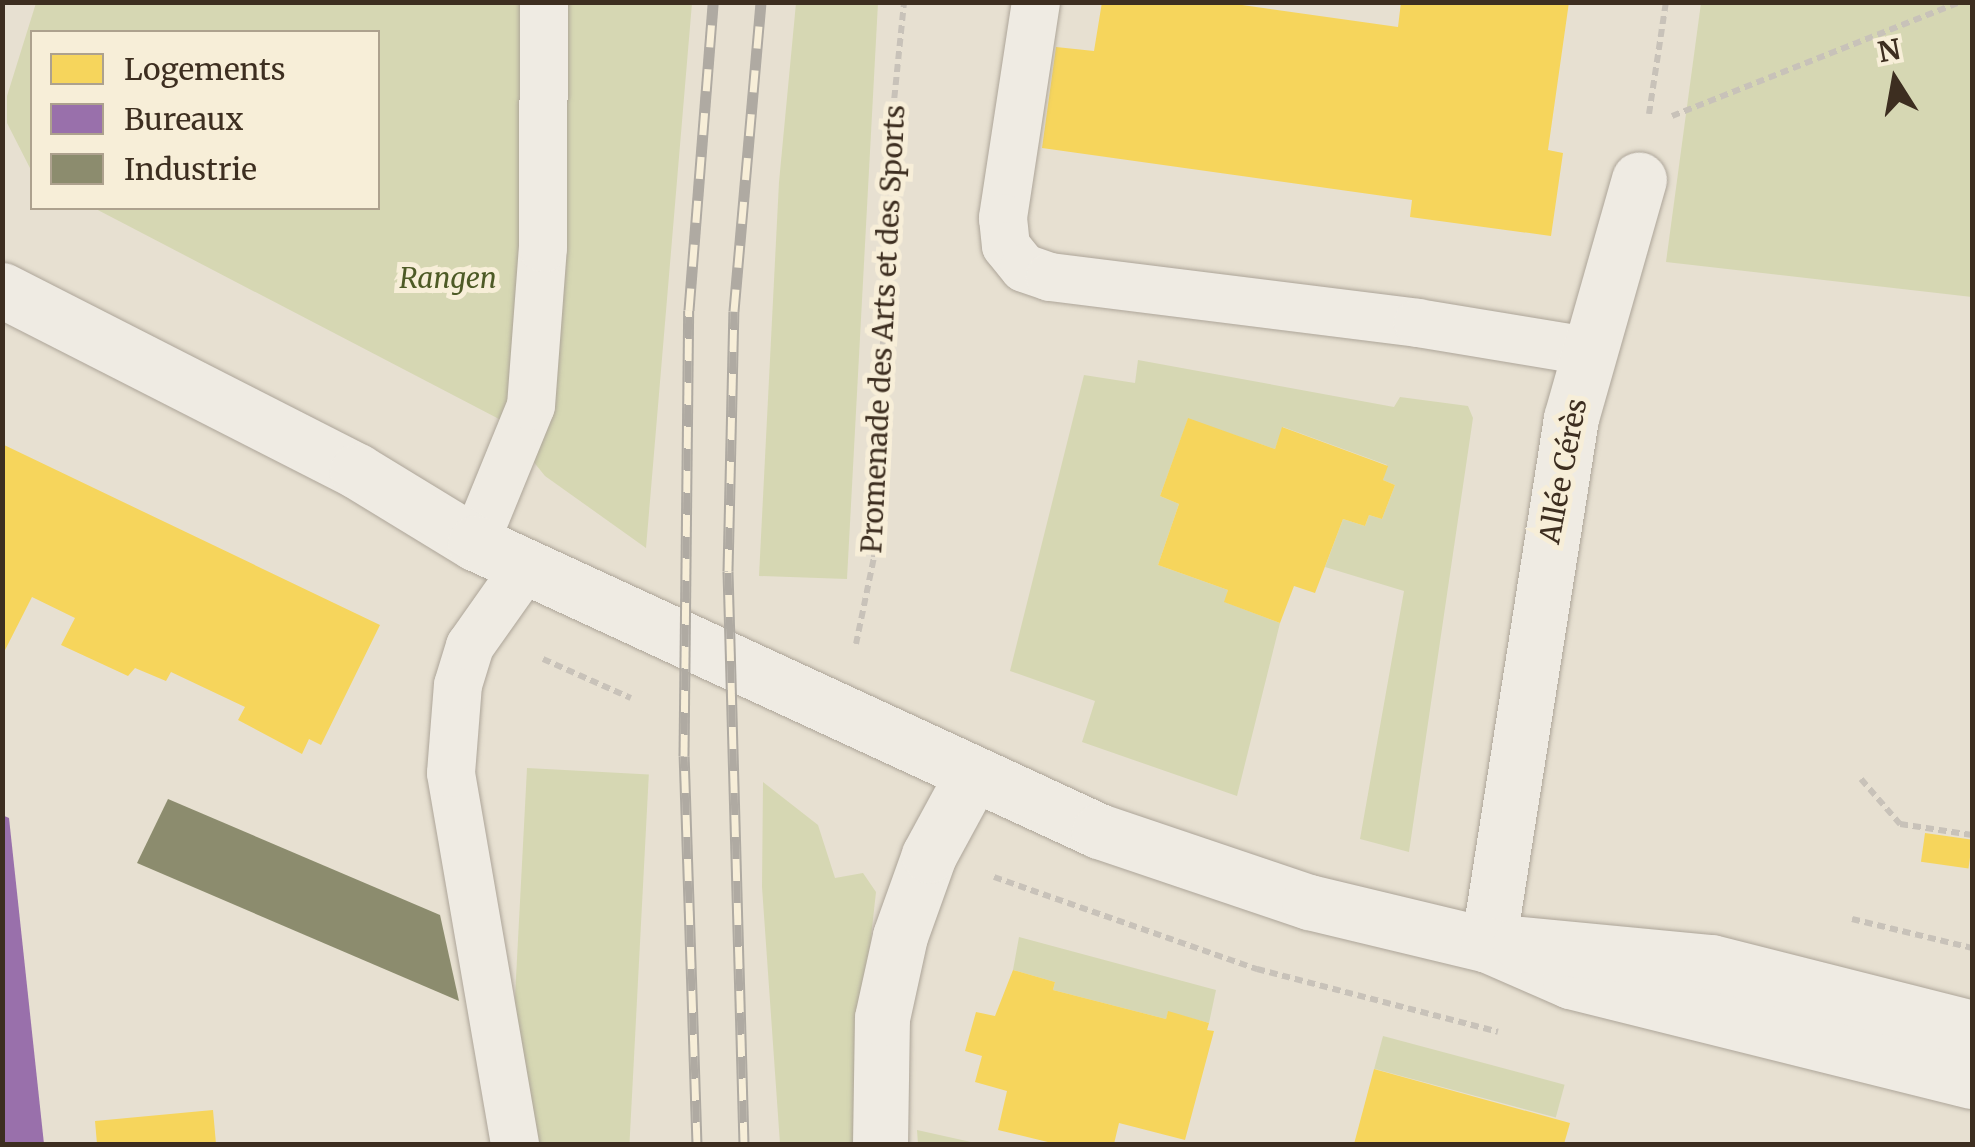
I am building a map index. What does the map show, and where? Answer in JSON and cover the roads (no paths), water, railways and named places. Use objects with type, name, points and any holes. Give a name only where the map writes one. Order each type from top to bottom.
[{"type":"main road","name":"Allée Cérès","points":[[1488,945],[1549,539],[1588,351],[1640,179]]},
{"type":"main road","points":[[2,290],[357,471],[591,608],[973,774],[1212,872],[1488,945],[1570,981],[1972,1081]]},
{"type":"main road","points":[[475,543],[828,711]]},
{"type":"main road","points":[[880,1144],[882,1018],[896,950],[928,854],[973,774]]},
{"type":"main road","points":[[1488,945],[1550,944],[1712,962],[1972,1028]]},
{"type":"lane","points":[[475,543],[531,406],[543,248],[544,2]]},
{"type":"lane","points":[[1036,2],[1004,218],[1006,246],[1024,268],[1588,351]]},
{"type":"lane","points":[[516,1144],[450,773],[458,685],[470,646],[523,570]]},
{"type":"railway","points":[[697,1144],[684,756],[689,310],[713,2]]},
{"type":"railway","points":[[744,1144],[728,571],[734,311],[761,2]]},
{"type":"park label","name":"Rangen","points":[[448,278]]}]
